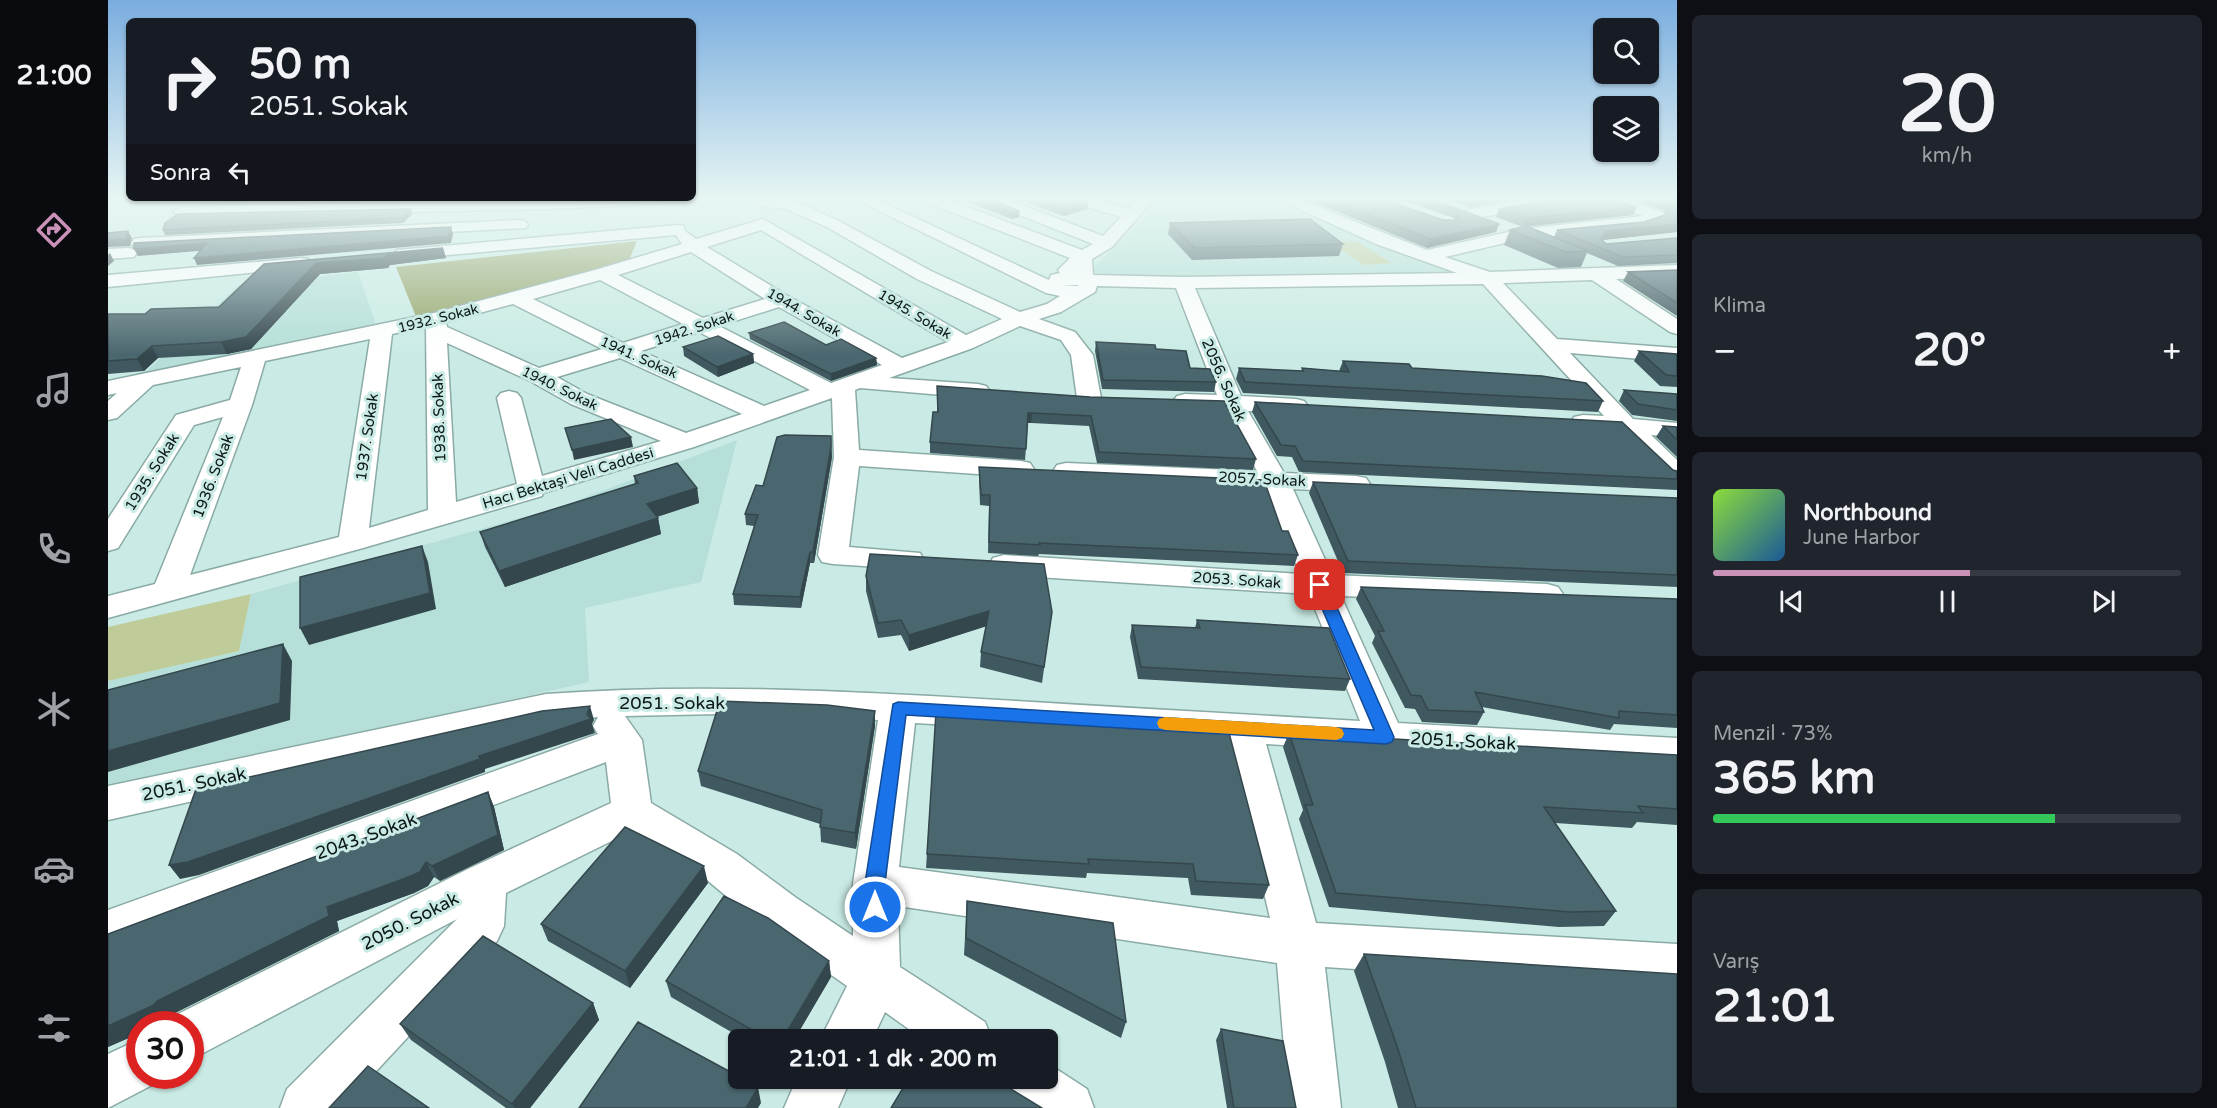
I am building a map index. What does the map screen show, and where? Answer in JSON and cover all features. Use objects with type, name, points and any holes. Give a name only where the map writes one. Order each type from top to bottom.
[{"type":"street","points":[[108,270],[125,251]]},
{"type":"street","points":[[381,256],[429,251]]},
{"type":"street","name":"1932. Sokak","points":[[108,388],[381,332],[437,325],[516,298],[677,251]]},
{"type":"street","name":"1944. Sokak","points":[[701,251],[781,300],[900,366]]},
{"type":"street","name":"1945. Sokak","points":[[808,251],[964,343]]},
{"type":"street","points":[[881,251],[924,275],[1019,319],[1068,336],[1082,355],[1077,398],[1113,399]]},
{"type":"street","points":[[979,251],[1054,283],[1060,291],[1085,286],[1488,278],[1677,271]]},
{"type":"street","points":[[1066,251],[1083,257],[1085,286]]},
{"type":"street","name":"Hacı Bektaşi Veli Caddesi","points":[[1019,319],[1054,283],[1093,251]]},
{"type":"street","points":[[1411,251],[1488,278],[1624,424],[1677,474]]},
{"type":"street","points":[[1425,256],[1448,251]]},
{"type":"street","points":[[1582,258],[1619,274]]},
{"type":"street","points":[[108,281],[322,262]]},
{"type":"street","points":[[602,273],[702,326],[843,386],[996,392]]},
{"type":"street","points":[[1596,274],[1677,328]]},
{"type":"street","name":"2056. Sokak","points":[[1183,283],[1233,402],[1275,480],[1386,737]]},
{"type":"street","name":"Hacı Bektaşi Veli Caddesi","points":[[108,607],[353,542],[532,490],[685,442],[964,343],[1019,319],[1054,308],[1085,286]]},
{"type":"street","name":"1941. Sokak","points":[[516,298],[623,351],[762,414]]},
{"type":"street","points":[[1633,299],[1666,299]]},
{"type":"street","name":"1942. Sokak","points":[[538,376],[781,300]]},
{"type":"street","name":"1940. Sokak","points":[[437,325],[579,399],[685,442]]},
{"type":"street","name":"1938. Sokak","points":[[437,325],[442,516]]},
{"type":"street","name":"1937. Sokak","points":[[353,542],[381,332]]},
{"type":"street","points":[[1550,345],[1677,355]]},
{"type":"street","name":"1936. Sokak","points":[[168,592],[240,405],[255,359]]},
{"type":"street","points":[[108,413],[145,381]]},
{"type":"street","points":[[843,386],[847,458],[832,555],[939,561]]},
{"type":"street","points":[[1592,390],[1624,392]]},
{"type":"street","points":[[509,398],[532,490]]},
{"type":"street","points":[[1161,400],[1316,407]]},
{"type":"street","name":"1935. Sokak","points":[[108,542],[184,420],[240,405]]},
{"type":"street","points":[[1564,421],[1677,430]]},
{"type":"street","name":"2057. Sokak","points":[[847,458],[1007,469],[1381,485]]},
{"type":"street","name":"2053. Sokak","points":[[975,564],[1320,585],[1570,595]]},
{"type":"street","name":"2051. Sokak","points":[[108,803],[546,708],[592,703],[726,702],[898,708],[1677,753]]},
{"type":"street","points":[[592,703],[623,740],[632,812],[722,867],[779,912],[951,1029]]},
{"type":"street","points":[[851,1029],[877,978],[875,883],[898,708]]},
{"type":"street","points":[[1243,728],[1299,944],[1315,1108]]},
{"type":"street","name":"2043. Sokak","points":[[108,931],[623,740]]},
{"type":"street","name":"2050. Sokak","points":[[204,1028],[485,882],[632,812]]},
{"type":"street","points":[[306,1108],[480,926],[485,882]]},
{"type":"street","points":[[875,883],[1299,944],[1677,967]]},
{"type":"street","points":[[108,1082],[126,1072]]},
{"type":"street","points":[[810,1108],[820,1089]]},
{"type":"street","points":[[1040,1089],[1068,1108]]},
{"type":"shaded area","points":[[1111,251],[1405,251],[1457,269],[1459,273],[1123,283],[1090,271]]},
{"type":"shaded area","points":[[358,272],[377,328],[140,377],[238,286]]},
{"type":"shaded area","points":[[737,440],[701,582],[585,608],[589,682],[108,790],[108,681],[239,651],[251,594],[562,506]]},
{"type":"green space","points":[[547,251],[633,251],[627,265],[417,319],[396,267]]},
{"type":"green space","points":[[1343,251],[1372,251],[1392,263],[1364,265]]},
{"type":"green space","points":[[251,594],[239,651],[108,681],[108,627]]},
{"type":"building","points":[[200,251],[279,251],[194,258]]},
{"type":"building","points":[[421,251],[387,255],[385,258],[316,263],[246,337],[221,342],[152,346],[137,359],[108,361],[108,314],[145,314],[151,309],[219,307],[264,264]]},
{"type":"building","points":[[1608,251],[1677,251],[1677,255],[1623,257]]},
{"type":"building","points":[[1677,270],[1677,303],[1628,272]]},
{"type":"building","points":[[784,322],[826,345],[841,339],[876,358],[831,374],[749,333]]},
{"type":"building","points":[[718,336],[753,354],[717,367],[683,347]]},
{"type":"building","points":[[1096,342],[1155,345],[1156,349],[1186,351],[1190,368],[1210,369],[1216,382],[1103,380]]},
{"type":"building","points":[[1639,351],[1677,354],[1677,376],[1666,375]]},
{"type":"building","points":[[1343,361],[1409,364],[1412,368],[1542,376],[1586,383],[1603,401],[1245,382],[1239,368],[1303,371],[1302,368],[1349,372]]},
{"type":"building","points":[[937,386],[1090,397],[1224,401],[1256,459],[1099,452],[1091,416],[1028,413],[1026,449],[930,442],[933,412],[938,412]]},
{"type":"building","points":[[1624,390],[1677,394],[1677,410],[1638,404]]},
{"type":"building","points":[[1255,402],[1622,422],[1673,470],[1677,471],[1677,479],[1303,461],[1295,446],[1281,445]]},
{"type":"building","points":[[611,419],[631,437],[572,450],[565,428]]},
{"type":"building","points":[[1663,426],[1677,427],[1677,440]]},
{"type":"building","points":[[785,435],[831,436],[813,552],[810,552],[800,597],[733,594],[758,515],[745,514],[756,485],[763,486],[777,437]]},
{"type":"building","points":[[677,463],[697,488],[647,504],[658,518],[499,571],[480,532],[638,483],[634,476]]},
{"type":"building","points":[[979,467],[1264,480],[1282,531],[1288,531],[1298,555],[989,542],[990,495],[981,495]]},
{"type":"building","points":[[1313,482],[1677,498],[1677,575],[1348,561]]},
{"type":"building","points":[[422,546],[430,593],[300,628],[300,577]]},
{"type":"building","points":[[870,554],[1044,564],[1052,612],[1044,667],[981,652],[989,611],[909,635],[901,620],[878,623],[866,576]]},
{"type":"building","points":[[1361,587],[1677,599],[1677,715],[1619,711],[1619,718],[1475,692],[1484,712],[1428,710],[1421,696],[1411,695],[1378,631],[1384,631]]},
{"type":"building","points":[[1197,620],[1329,628],[1350,679],[1141,667],[1132,625],[1200,628]]},
{"type":"building","points":[[283,644],[280,703],[108,751],[108,690]]},
{"type":"building","points":[[720,701],[827,705],[875,711],[855,833],[820,827],[822,810],[698,771]]},
{"type":"building","points":[[590,706],[587,714],[591,719],[479,756],[480,759],[188,862],[169,865],[196,789],[542,711]]},
{"type":"building","points":[[936,712],[1228,729],[1269,885],[1196,881],[1193,864],[1088,859],[1089,864],[927,854]]},
{"type":"building","points":[[1289,733],[1677,755],[1677,809],[1638,806],[1643,813],[1544,807],[1616,911],[1571,912],[1336,893],[1305,805],[1313,805]]},
{"type":"building","points":[[488,792],[498,835],[432,866],[426,862],[420,872],[406,878],[327,907],[329,916],[157,1001],[154,1005],[141,1011],[126,1011],[126,1018],[108,1026],[108,934]]},
{"type":"building","points":[[625,827],[704,866],[625,971],[541,924]]},
{"type":"building","points":[[724,896],[768,918],[829,961],[789,1029],[751,1029],[666,981]]},
{"type":"building","points":[[967,901],[1113,923],[1126,1022],[966,938]]},
{"type":"building","points":[[483,936],[593,1003],[512,1104],[400,1024]]},
{"type":"building","points":[[1364,954],[1677,974],[1677,1108],[1416,1108],[1397,1046]]},
{"type":"building","points":[[638,1022],[728,1071],[728,1089],[757,1089],[746,1108],[579,1108]]},
{"type":"building","points":[[1221,1029],[1283,1041],[1296,1108],[1234,1108]]},
{"type":"building","points":[[368,1066],[429,1108],[329,1108]]},
{"type":"building","points":[[902,1089],[1011,1089],[1042,1108],[891,1108]]},
{"type":"slow traffic","points":[[1165,723],[1336,734]]},
{"type":"route","points":[[875,907],[875,883],[898,708],[1386,737],[1320,585]]}]
